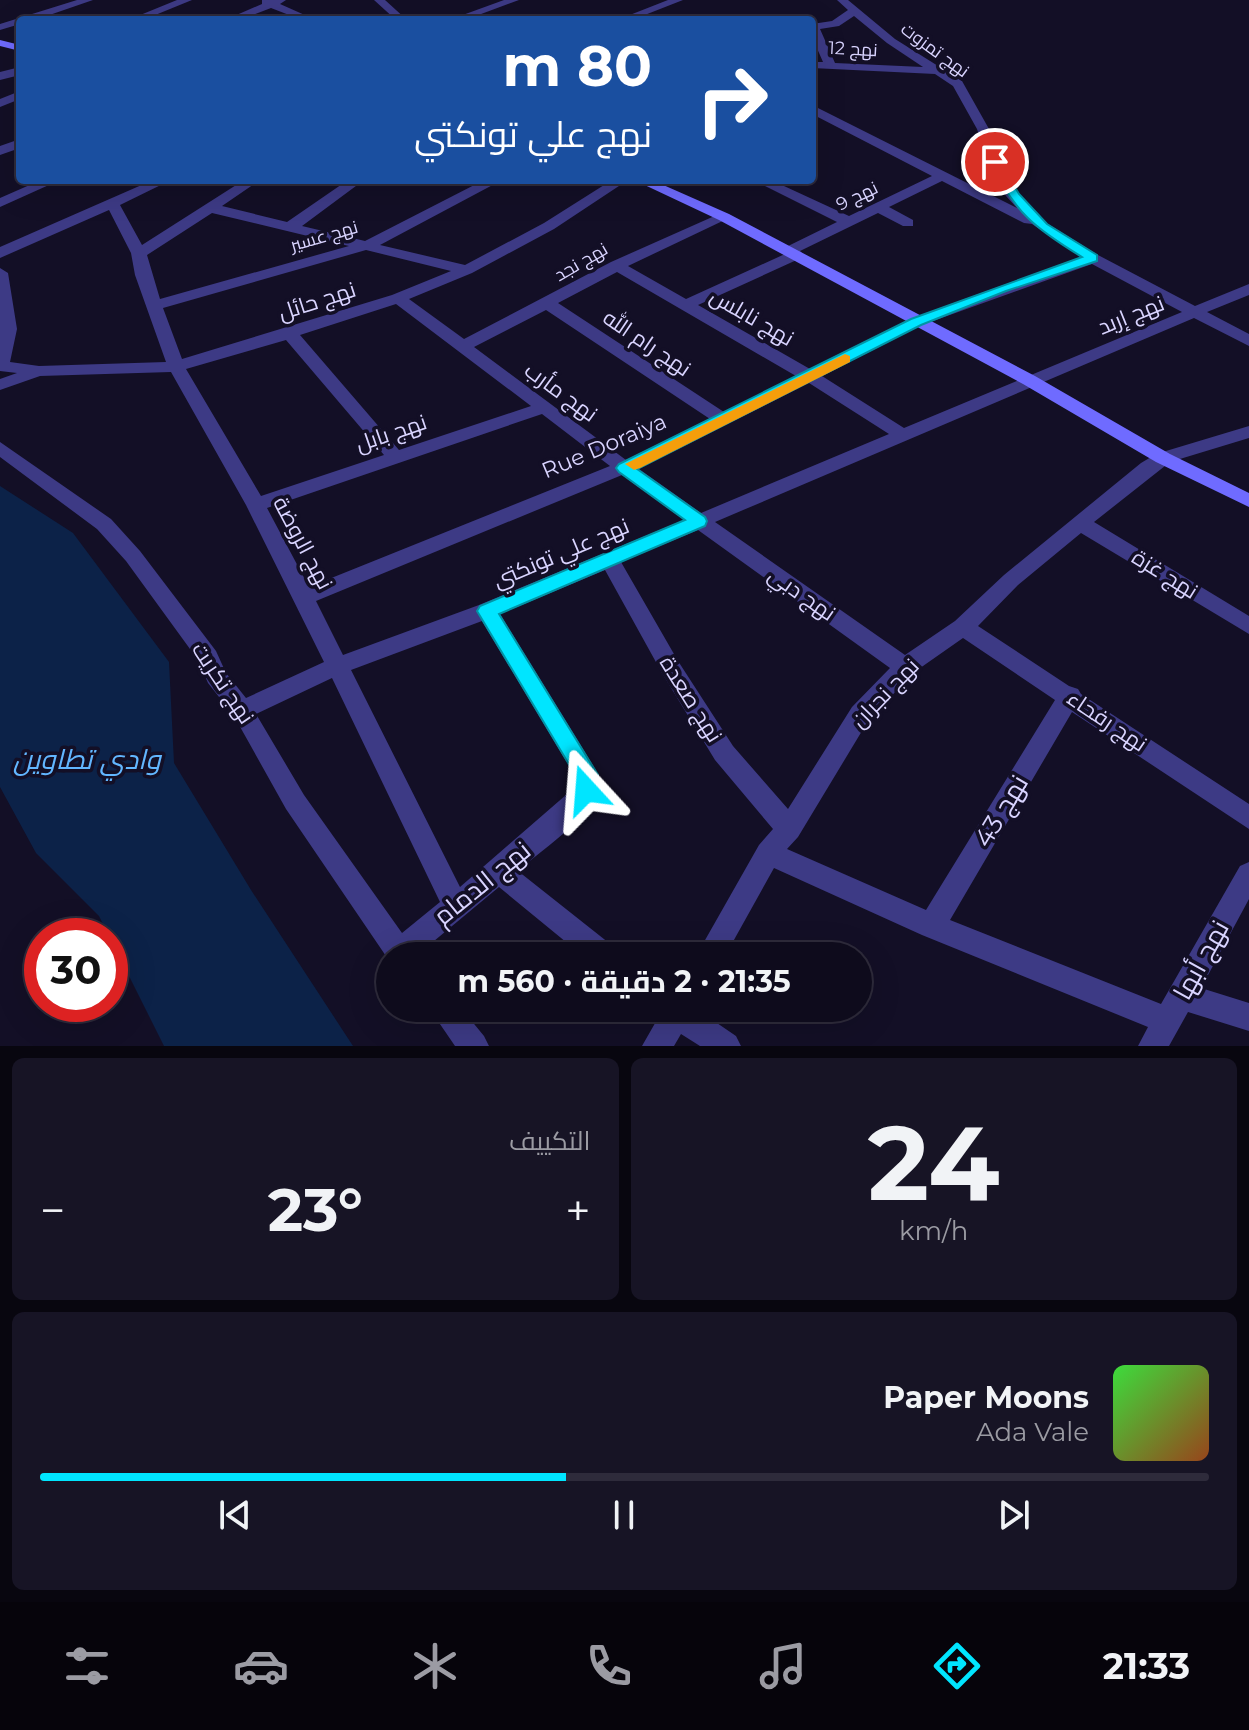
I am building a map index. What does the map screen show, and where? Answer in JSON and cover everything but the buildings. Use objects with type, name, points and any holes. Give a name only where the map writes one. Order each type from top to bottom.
[{"type":"main road","points":[[654,184],[792,253],[1029,380],[1163,458],[1249,501]]},
{"type":"street","points":[[38,16],[88,0]]},
{"type":"street","points":[[144,16],[187,0]]},
{"type":"street","points":[[379,0],[397,16]]},
{"type":"street","points":[[628,16],[641,8],[678,0]]},
{"type":"street","name":"نهج تمزوت","points":[[842,0],[891,41],[958,84],[983,129],[995,162],[1013,196],[1043,227],[1093,258],[1249,341]]},
{"type":"street","points":[[239,16],[271,1],[303,16]]},
{"type":"street","points":[[465,16],[505,1]]},
{"type":"street","points":[[641,8],[656,16]]},
{"type":"street","points":[[816,27],[835,24],[854,11]]},
{"type":"street","points":[[816,34],[831,66]]},
{"type":"street","name":"نهج 12","points":[[816,65],[940,71]]},
{"type":"street","points":[[816,111],[1043,227]]},
{"type":"street","name":"نهج 9","points":[[687,304],[792,253],[847,221],[942,176]]},
{"type":"street","points":[[0,203],[44,184]]},
{"type":"street","points":[[0,253],[156,184]]},
{"type":"street","points":[[139,253],[247,184]]},
{"type":"street","points":[[290,227],[351,184]]},
{"type":"street","name":"نهج عسير","points":[[154,306],[368,245],[487,184]]},
{"type":"street","name":"نهج حائل","points":[[1,366],[39,371],[139,370],[176,366],[289,333],[398,298],[467,270],[549,226],[615,184]]},
{"type":"street","points":[[768,184],[847,221]]},
{"type":"street","name":"نهج الروضة","points":[[113,204],[139,253],[176,366],[256,505],[339,665],[455,905]]},
{"type":"street","points":[[877,207],[908,223]]},
{"type":"street","points":[[211,208],[467,270]]},
{"type":"street","name":"نهج نجد","points":[[461,347],[669,238],[724,217]]},
{"type":"street","name":"Rue Doraiya","points":[[304,598],[553,494],[625,468],[916,322],[1001,288],[1093,258]]},
{"type":"street","name":"نهج نابلس","points":[[616,265],[811,377],[904,435]]},
{"type":"street","points":[[0,273],[9,329],[1,366]]},
{"type":"street","name":"نهج إربد","points":[[1029,380],[1249,289]]},
{"type":"street","name":"نهج مأرب","points":[[398,298],[698,521]]},
{"type":"street","name":"نهج رام الله","points":[[548,304],[721,418]]},
{"type":"street","points":[[289,333],[395,457]]},
{"type":"street","points":[[0,385],[39,371]]},
{"type":"street","name":"نهج علي تونكتي","points":[[242,710],[339,665],[487,611],[1029,380]]},
{"type":"street","name":"نهج بابل","points":[[256,505],[543,408]]},
{"type":"street","points":[[1163,458],[1249,432]]},
{"type":"street","name":"نهج تكريت","points":[[0,448],[104,524],[142,569],[208,657],[216,677],[242,710],[295,802],[392,942]]},
{"type":"street","name":"نهج نجران","points":[[718,942],[768,853],[789,829],[860,714],[905,667],[963,627],[1011,580],[1163,458]]},
{"type":"street","name":"نهج دبي","points":[[698,521],[905,667]]},
{"type":"street","name":"نهج غزة","points":[[1080,523],[1249,626]]},
{"type":"street","name":"نهج صعدة","points":[[609,559],[670,667],[724,753],[789,829]]},
{"type":"street","name":"نهج الدمام","points":[[413,942],[577,803],[586,790],[587,775],[487,611]]},
{"type":"street","name":"نهج رفحاء","points":[[963,627],[1070,695],[1249,818]]},
{"type":"street","name":"نهج 43","points":[[932,926],[1070,695]]},
{"type":"street","points":[[768,853],[932,926],[1174,1009],[1249,1017]]},
{"type":"street","points":[[499,871],[587,942]]},
{"type":"street","name":"نهج أبها","points":[[1153,1046],[1249,874]]},
{"type":"street","points":[[454,1022],[474,1046]]},
{"type":"street","points":[[657,1046],[669,1022]]},
{"type":"street","points":[[692,1022],[726,1046]]},
{"type":"water","name":"وادي تطاوين","points":[[0,486],[73,533],[169,662],[174,763],[251,890],[353,1046],[164,1046],[128,974],[128,918],[100,918],[36,853],[0,787]]},
{"type":"slow traffic","points":[[634,464],[721,418],[845,359]]},
{"type":"route","points":[[586,790],[587,775],[487,611],[698,521],[625,468],[916,322],[1001,288],[1093,258],[1043,227],[1013,196],[995,162]]}]
